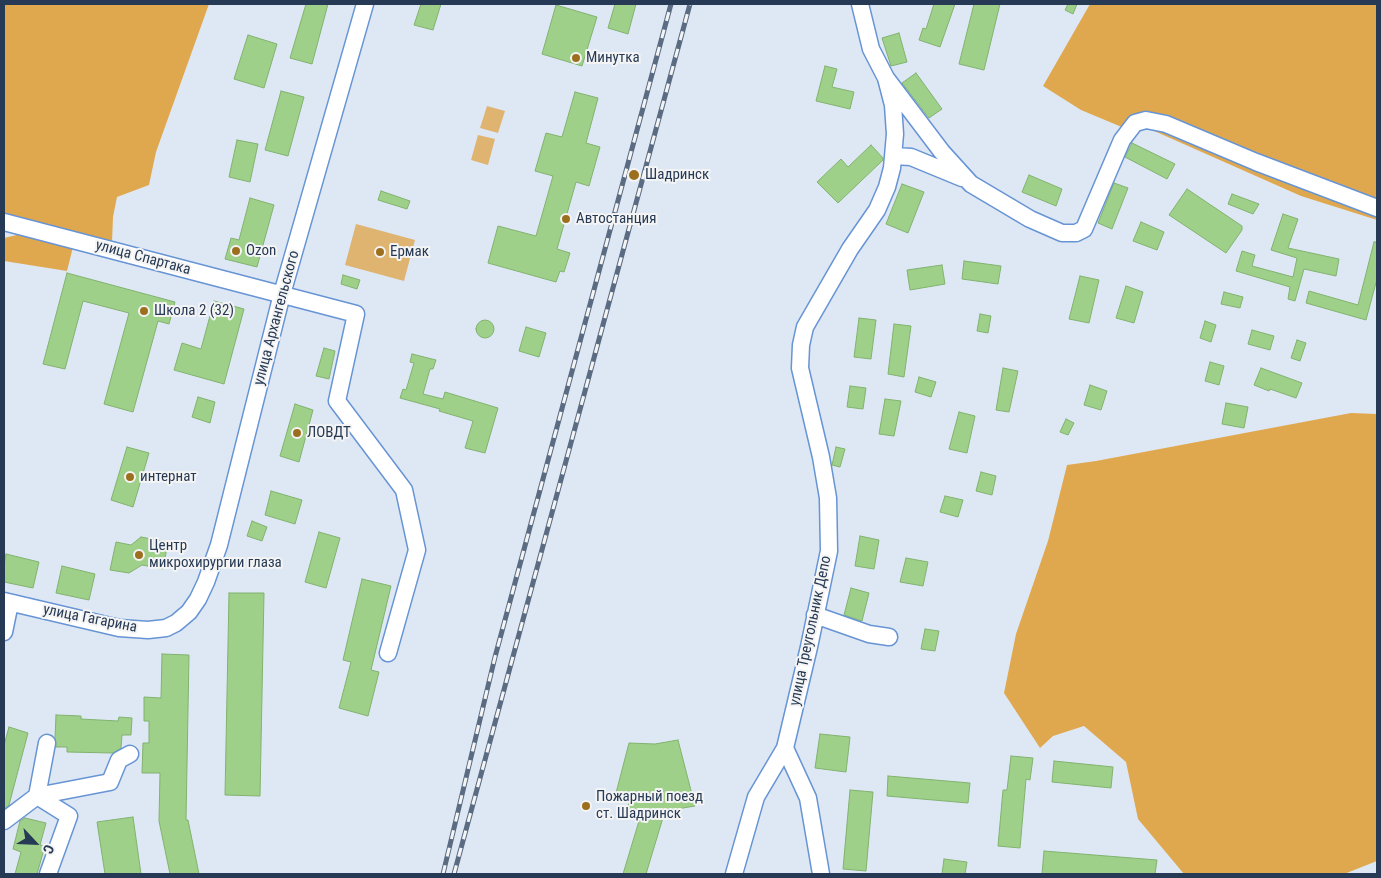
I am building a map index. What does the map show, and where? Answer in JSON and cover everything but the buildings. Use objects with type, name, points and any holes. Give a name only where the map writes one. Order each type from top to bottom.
[{"type":"street","name":"улица Архангельского","points":[[176,623],[189,612],[198,599],[219,545],[282,294],[365,4]]},
{"type":"street","points":[[860,4],[871,49],[886,78],[942,152],[968,181]]},
{"type":"street","name":"улица Треугольник Депо","points":[[734,874],[756,797],[785,748],[829,551],[828,498],[821,457],[800,368],[801,345],[805,327],[850,249],[877,210],[887,187],[894,156],[895,134],[893,105],[886,78]]},
{"type":"street","points":[[894,156],[911,157],[968,181],[1030,219],[1062,233],[1076,233],[1084,229],[1122,140],[1135,123],[1146,120],[1166,124],[1377,208]]},
{"type":"street","name":"улица Спартака","points":[[4,222],[356,314],[337,401],[404,490],[417,550],[388,653]]},
{"type":"street","points":[[4,632],[7,602]]},
{"type":"street","name":"улица Гагарина","points":[[7,602],[130,629],[157,630],[176,623]]},
{"type":"street","points":[[815,615],[869,634],[889,637]]},
{"type":"street","points":[[37,796],[47,743]]},
{"type":"street","points":[[785,748],[808,798],[821,874]]},
{"type":"street","points":[[4,821],[37,796],[110,782],[119,760],[130,754]]},
{"type":"street","points":[[37,796],[69,816],[48,874]]},
{"type":"shaded area","points":[[4,4],[209,4],[156,152],[149,185],[117,197],[113,217],[112,242],[4,213]]},
{"type":"shaded area","points":[[1090,4],[1377,4],[1377,220],[1301,196],[1152,130],[1124,128],[1081,110],[1043,86]]},
{"type":"shaded area","points":[[487,106],[505,111],[498,133],[480,128]]},
{"type":"shaded area","points":[[478,135],[495,139],[488,165],[471,160]]},
{"type":"shaded area","name":"Ермак","points":[[356,224],[415,240],[404,281],[345,265]]},
{"type":"shaded area","points":[[21,234],[73,247],[67,271],[4,261],[4,238]]},
{"type":"shaded area","points":[[1351,413],[1377,414],[1377,861],[1344,874],[1184,874],[1138,819],[1126,762],[1084,726],[1053,736],[1040,748],[1004,693],[1016,634],[1048,541],[1067,465]]},
{"type":"railway","points":[[443,874],[495,657],[671,4]]},
{"type":"railway","points":[[454,874],[690,4]]},
{"type":"place","name":"Минутка","points":[[576,58]]},
{"type":"place","name":"Шадринск","points":[[634,175]]},
{"type":"place","name":"Автостанция","points":[[566,219]]},
{"type":"place","name":"Ozon","points":[[236,251]]},
{"type":"place","name":"Ермак","points":[[380,252]]},
{"type":"place","name":"Школа 2 (32)","points":[[144,311]]},
{"type":"place","name":"ЛОВДТ","points":[[297,433]]},
{"type":"place","name":"интернат","points":[[130,477]]},
{"type":"place","name":"Центр микрохирургии глаза","points":[[139,555]]},
{"type":"place","name":"Пожарный поезд ст. Шадринск","points":[[586,806]]}]
